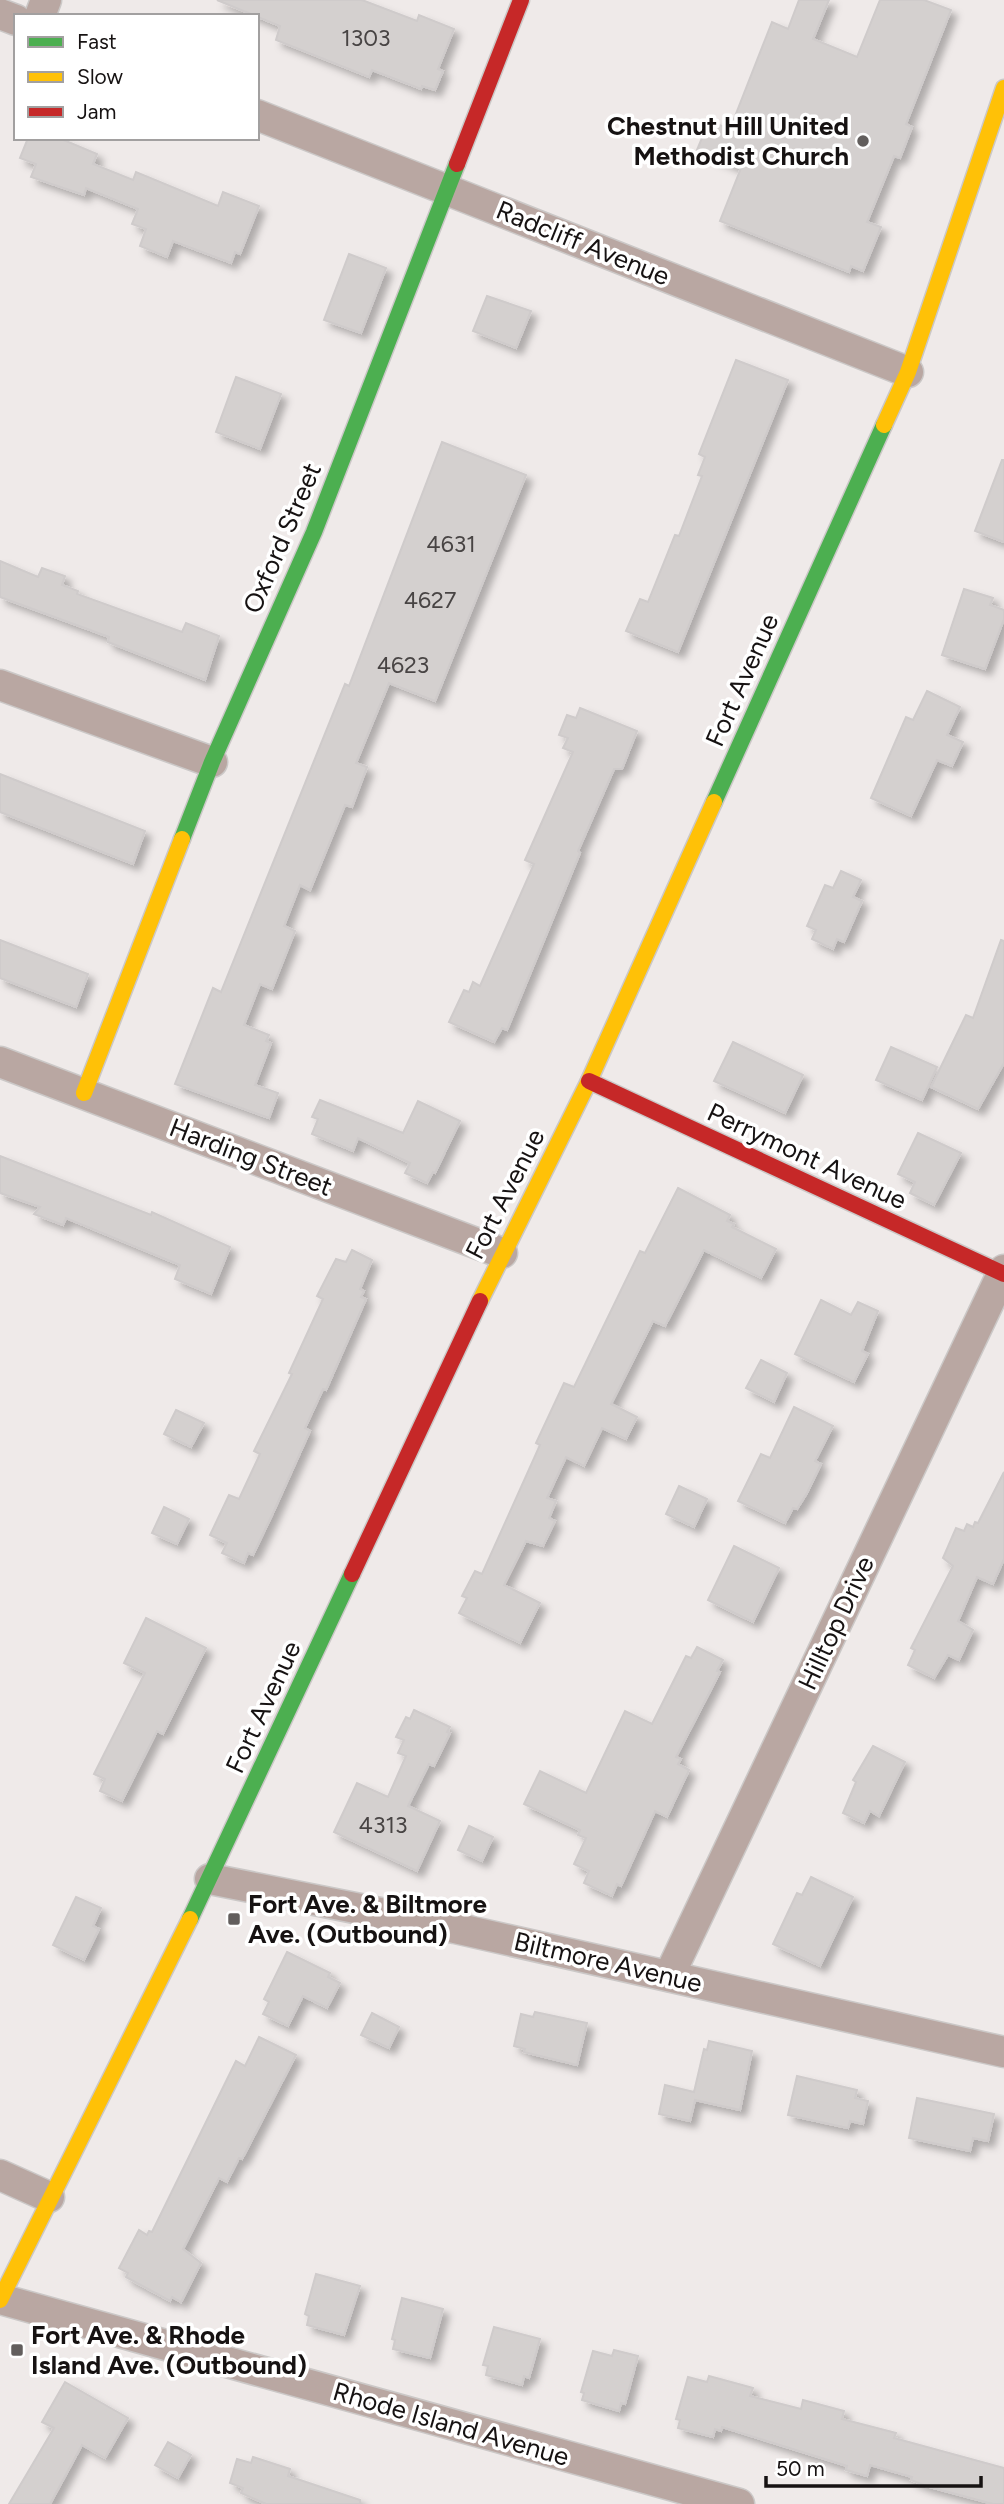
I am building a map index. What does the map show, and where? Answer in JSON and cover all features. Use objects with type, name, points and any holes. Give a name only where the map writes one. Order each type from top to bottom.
[{"type":"main road","name":"Oxford Street","points":[[84,1093],[212,762],[314,532],[521,0]]},
{"type":"main road","name":"Fort Avenue","points":[[0,2300],[49,2197],[210,1879],[502,1254],[589,1081],[908,372],[1003,95]]},
{"type":"main road","name":"Perrymont Avenue","points":[[589,1081],[1003,1273]]},
{"type":"street","name":"Radcliff Avenue","points":[[259,116],[908,372]]},
{"type":"street","points":[[0,685],[212,762]]},
{"type":"street","name":"Harding Street","points":[[0,1062],[502,1254]]},
{"type":"street","name":"Hilltop Drive","points":[[669,1976],[1003,1273]]},
{"type":"street","name":"Biltmore Avenue","points":[[210,1879],[455,1927],[1004,2052]]},
{"type":"street","points":[[0,2175],[49,2197]]},
{"type":"street","name":"Rhode Island Avenue","points":[[0,2300],[739,2504]]},
{"type":"building","points":[[217,0],[362,0],[417,21],[419,15],[454,29],[438,69],[443,71],[435,90],[422,86],[421,89],[372,70],[369,77],[276,40],[280,26],[259,17],[259,14],[251,14]]},
{"type":"building","name":"Chestnut Hill United Methodist Church","points":[[799,0],[829,0],[813,39],[857,57],[880,0],[924,0],[951,10],[906,124],[912,127],[900,158],[894,156],[867,222],[881,227],[863,271],[851,266],[849,272],[720,221],[741,168],[697,150],[709,121],[730,129],[772,22],[788,29]]},
{"type":"building","points":[[27,140],[64,140],[97,154],[93,164],[133,180],[136,172],[218,206],[223,192],[259,206],[240,254],[235,252],[231,263],[173,241],[167,257],[140,246],[146,229],[132,224],[138,209],[86,188],[84,195],[31,177],[36,164],[20,158]]},
{"type":"building","points":[[349,254],[386,268],[361,333],[324,320]]},
{"type":"building","points":[[487,296],[531,311],[516,348],[473,331]]},
{"type":"building","points":[[736,360],[788,380],[678,652],[626,631],[640,599],[648,602],[675,535],[679,536],[702,476],[698,475],[705,457],[699,454]]},
{"type":"building","points":[[236,377],[281,394],[260,449],[216,432]]},
{"type":"building","points":[[442,442],[526,475],[435,701],[389,683],[356,763],[367,767],[352,807],[345,805],[310,890],[300,885],[284,926],[295,931],[272,989],[260,984],[244,1025],[269,1035],[266,1041],[271,1043],[255,1085],[278,1093],[269,1118],[175,1084],[213,988],[221,992],[345,684],[349,686]]},
{"type":"building","points":[[1004,460],[1004,542],[975,531]]},
{"type":"building","points":[[0,561],[38,577],[42,568],[65,576],[62,585],[78,591],[77,594],[182,632],[186,623],[219,636],[205,680],[108,642],[109,637],[0,597]]},
{"type":"building","points":[[964,589],[993,598],[990,605],[1004,610],[1004,619],[985,669],[942,655]]},
{"type":"building","points":[[927,691],[960,707],[947,735],[963,742],[952,766],[937,760],[911,816],[871,798],[906,717],[913,720]]},
{"type":"building","points":[[580,708],[637,731],[622,769],[614,769],[578,851],[580,853],[507,1030],[502,1028],[494,1042],[449,1022],[464,990],[469,992],[473,982],[480,986],[534,864],[525,860],[573,752],[563,748],[568,738],[559,735],[567,715],[576,718]]},
{"type":"building","points":[[0,774],[145,831],[133,864],[0,812]]},
{"type":"building","points":[[841,871],[861,880],[853,897],[862,901],[844,942],[837,939],[833,949],[812,939],[816,930],[807,926],[825,885],[833,888]]},
{"type":"building","points":[[0,940],[88,974],[76,1007],[0,978]]},
{"type":"building","points":[[1001,940],[1004,941],[1004,1063],[978,1109],[931,1087],[966,1015],[973,1018]]},
{"type":"building","points":[[733,1042],[803,1075],[785,1113],[714,1081]]},
{"type":"building","points":[[891,1047],[937,1067],[922,1100],[876,1080]]},
{"type":"building","points":[[320,1100],[403,1133],[418,1101],[460,1121],[435,1173],[433,1172],[427,1183],[405,1173],[410,1163],[358,1138],[353,1151],[312,1134],[318,1119],[312,1117]]},
{"type":"building","points":[[918,1133],[961,1153],[934,1205],[910,1193],[915,1182],[898,1174]]},
{"type":"building","points":[[0,1156],[151,1215],[152,1212],[230,1247],[211,1294],[175,1279],[180,1265],[66,1218],[63,1225],[34,1214],[40,1207],[0,1193]]},
{"type":"building","points":[[678,1188],[730,1215],[727,1221],[734,1224],[732,1227],[776,1249],[761,1278],[704,1250],[665,1326],[653,1321],[611,1404],[637,1417],[626,1439],[602,1428],[584,1466],[566,1457],[547,1498],[556,1501],[549,1518],[555,1521],[543,1546],[526,1541],[504,1585],[540,1603],[520,1643],[459,1613],[467,1598],[462,1596],[475,1571],[482,1574],[540,1445],[536,1443],[564,1383],[574,1387],[640,1251],[645,1253]]},
{"type":"building","points":[[352,1250],[372,1260],[360,1289],[364,1291],[361,1297],[366,1299],[326,1390],[323,1389],[305,1428],[310,1431],[273,1513],[253,1555],[248,1553],[244,1563],[222,1553],[227,1543],[210,1535],[229,1495],[239,1499],[260,1454],[254,1451],[292,1374],[289,1373],[323,1299],[317,1296],[336,1259],[346,1262]]},
{"type":"building","points":[[821,1300],[851,1315],[858,1302],[878,1311],[862,1351],[868,1354],[854,1382],[795,1354]]},
{"type":"building","points":[[761,1360],[787,1373],[774,1402],[746,1388]]},
{"type":"building","points":[[794,1407],[833,1426],[815,1461],[821,1464],[807,1493],[797,1509],[793,1508],[785,1523],[738,1501],[761,1454],[770,1458]]},
{"type":"building","points":[[176,1410],[204,1423],[191,1447],[164,1434]]},
{"type":"building","points":[[1004,1472],[1004,1559],[993,1584],[977,1577],[958,1621],[973,1630],[959,1660],[948,1655],[934,1678],[908,1665],[915,1650],[911,1648],[953,1566],[943,1558],[956,1528],[964,1531],[967,1524],[973,1527],[975,1522],[978,1523]]},
{"type":"building","points":[[679,1486],[707,1499],[694,1527],[666,1514]]},
{"type":"building","points":[[164,1507],[189,1519],[177,1544],[152,1533]]},
{"type":"building","points":[[734,1546],[779,1568],[753,1622],[708,1600]]},
{"type":"building","points":[[146,1618],[206,1648],[163,1734],[157,1731],[122,1801],[100,1791],[105,1779],[94,1774],[145,1673],[124,1663]]},
{"type":"building","points":[[697,1647],[723,1660],[717,1671],[720,1672],[676,1757],[681,1759],[678,1764],[689,1770],[667,1817],[655,1811],[621,1886],[617,1884],[612,1896],[584,1883],[589,1871],[574,1864],[586,1838],[578,1835],[580,1830],[524,1804],[540,1771],[586,1793],[625,1711],[652,1724],[686,1656],[691,1658]]},
{"type":"building","points":[[414,1710],[450,1727],[447,1732],[450,1733],[434,1766],[429,1764],[408,1806],[440,1821],[417,1871],[334,1832],[357,1783],[388,1797],[406,1756],[398,1753],[404,1740],[396,1737],[406,1717],[410,1719]]},
{"type":"building","points":[[873,1746],[905,1762],[879,1816],[870,1811],[864,1823],[843,1813],[856,1782],[853,1780]]},
{"type":"building","points":[[469,1826],[493,1837],[482,1861],[458,1850]]},
{"type":"building","points":[[811,1877],[853,1897],[820,1966],[773,1944],[797,1893],[802,1895]]},
{"type":"building","points":[[76,1897],[101,1908],[93,1926],[99,1929],[84,1960],[53,1945]]},
{"type":"building","points":[[287,1952],[330,1973],[328,1977],[340,1983],[327,2008],[303,1996],[288,2026],[263,2014],[269,2002],[264,1999]]},
{"type":"building","points":[[535,2012],[587,2023],[577,2065],[524,2052],[525,2049],[514,2046],[521,2014],[533,2017]]},
{"type":"building","points":[[372,2013],[399,2027],[389,2048],[361,2035]]},
{"type":"building","points":[[259,2037],[296,2055],[242,2159],[239,2158],[227,2182],[219,2178],[183,2249],[201,2263],[181,2302],[172,2297],[170,2301],[126,2277],[128,2273],[119,2268],[139,2230],[147,2235],[149,2231],[152,2232],[236,2061],[245,2066]]},
{"type":"building","points":[[709,2041],[752,2051],[740,2110],[695,2100],[690,2121],[659,2114],[665,2085],[694,2092],[704,2049],[707,2050]]},
{"type":"building","points":[[797,2076],[857,2090],[855,2098],[868,2101],[863,2124],[850,2121],[848,2128],[788,2115]]},
{"type":"building","points":[[917,2098],[994,2114],[988,2141],[973,2138],[970,2151],[909,2138]]},
{"type":"building","points":[[316,2274],[360,2286],[344,2335],[307,2325],[309,2316],[305,2314]]},
{"type":"building","points":[[402,2298],[443,2309],[430,2358],[393,2349],[395,2340],[392,2339]]},
{"type":"building","points":[[494,2327],[540,2339],[529,2378],[524,2376],[522,2385],[486,2375],[488,2366],[483,2365]]},
{"type":"building","points":[[614,2350],[638,2356],[625,2404],[621,2403],[619,2411],[582,2400],[584,2393],[581,2392],[593,2351],[612,2356]]},
{"type":"building","points":[[709,2376],[753,2388],[750,2396],[801,2409],[803,2400],[844,2411],[842,2419],[896,2433],[894,2438],[1004,2468],[1004,2504],[993,2504],[926,2486],[911,2480],[912,2477],[870,2465],[867,2476],[846,2470],[847,2466],[722,2427],[721,2431],[715,2429],[713,2437],[678,2428],[680,2420],[676,2419],[688,2377],[707,2382]]},
{"type":"building","points":[[65,2382],[128,2418],[105,2458],[82,2445],[50,2504],[9,2504],[54,2428],[42,2422]]},
{"type":"building","points":[[168,2442],[191,2455],[178,2478],[155,2465]]},
{"type":"building","points":[[253,2457],[290,2469],[288,2476],[360,2500],[360,2504],[266,2504],[241,2493],[243,2488],[230,2483],[237,2459],[251,2463]]},
{"type":"traffic: fast","points":[[182,839],[212,762],[314,532],[457,164]]},
{"type":"traffic: fast","points":[[714,802],[884,425]]},
{"type":"traffic: fast","points":[[190,1919],[352,1574]]},
{"type":"traffic: slow","points":[[884,425],[908,372],[1004,88]]},
{"type":"traffic: slow","points":[[480,1301],[589,1081],[714,802]]},
{"type":"traffic: slow","points":[[84,1093],[182,839]]},
{"type":"traffic: slow","points":[[0,2300],[190,1919]]},
{"type":"traffic: jam","points":[[457,164],[521,0]]},
{"type":"traffic: jam","points":[[589,1081],[1004,1274]]},
{"type":"traffic: jam","points":[[352,1574],[480,1301]]},
{"type":"place","name":"Chestnut Hill United Methodist Church","points":[[863,141]]},
{"type":"place","name":"Fort Ave. & Biltmore Ave. (Outbound)","points":[[234,1919]]},
{"type":"place","name":"Fort Ave. & Rhode Island Ave. (Outbound)","points":[[17,2350]]}]
